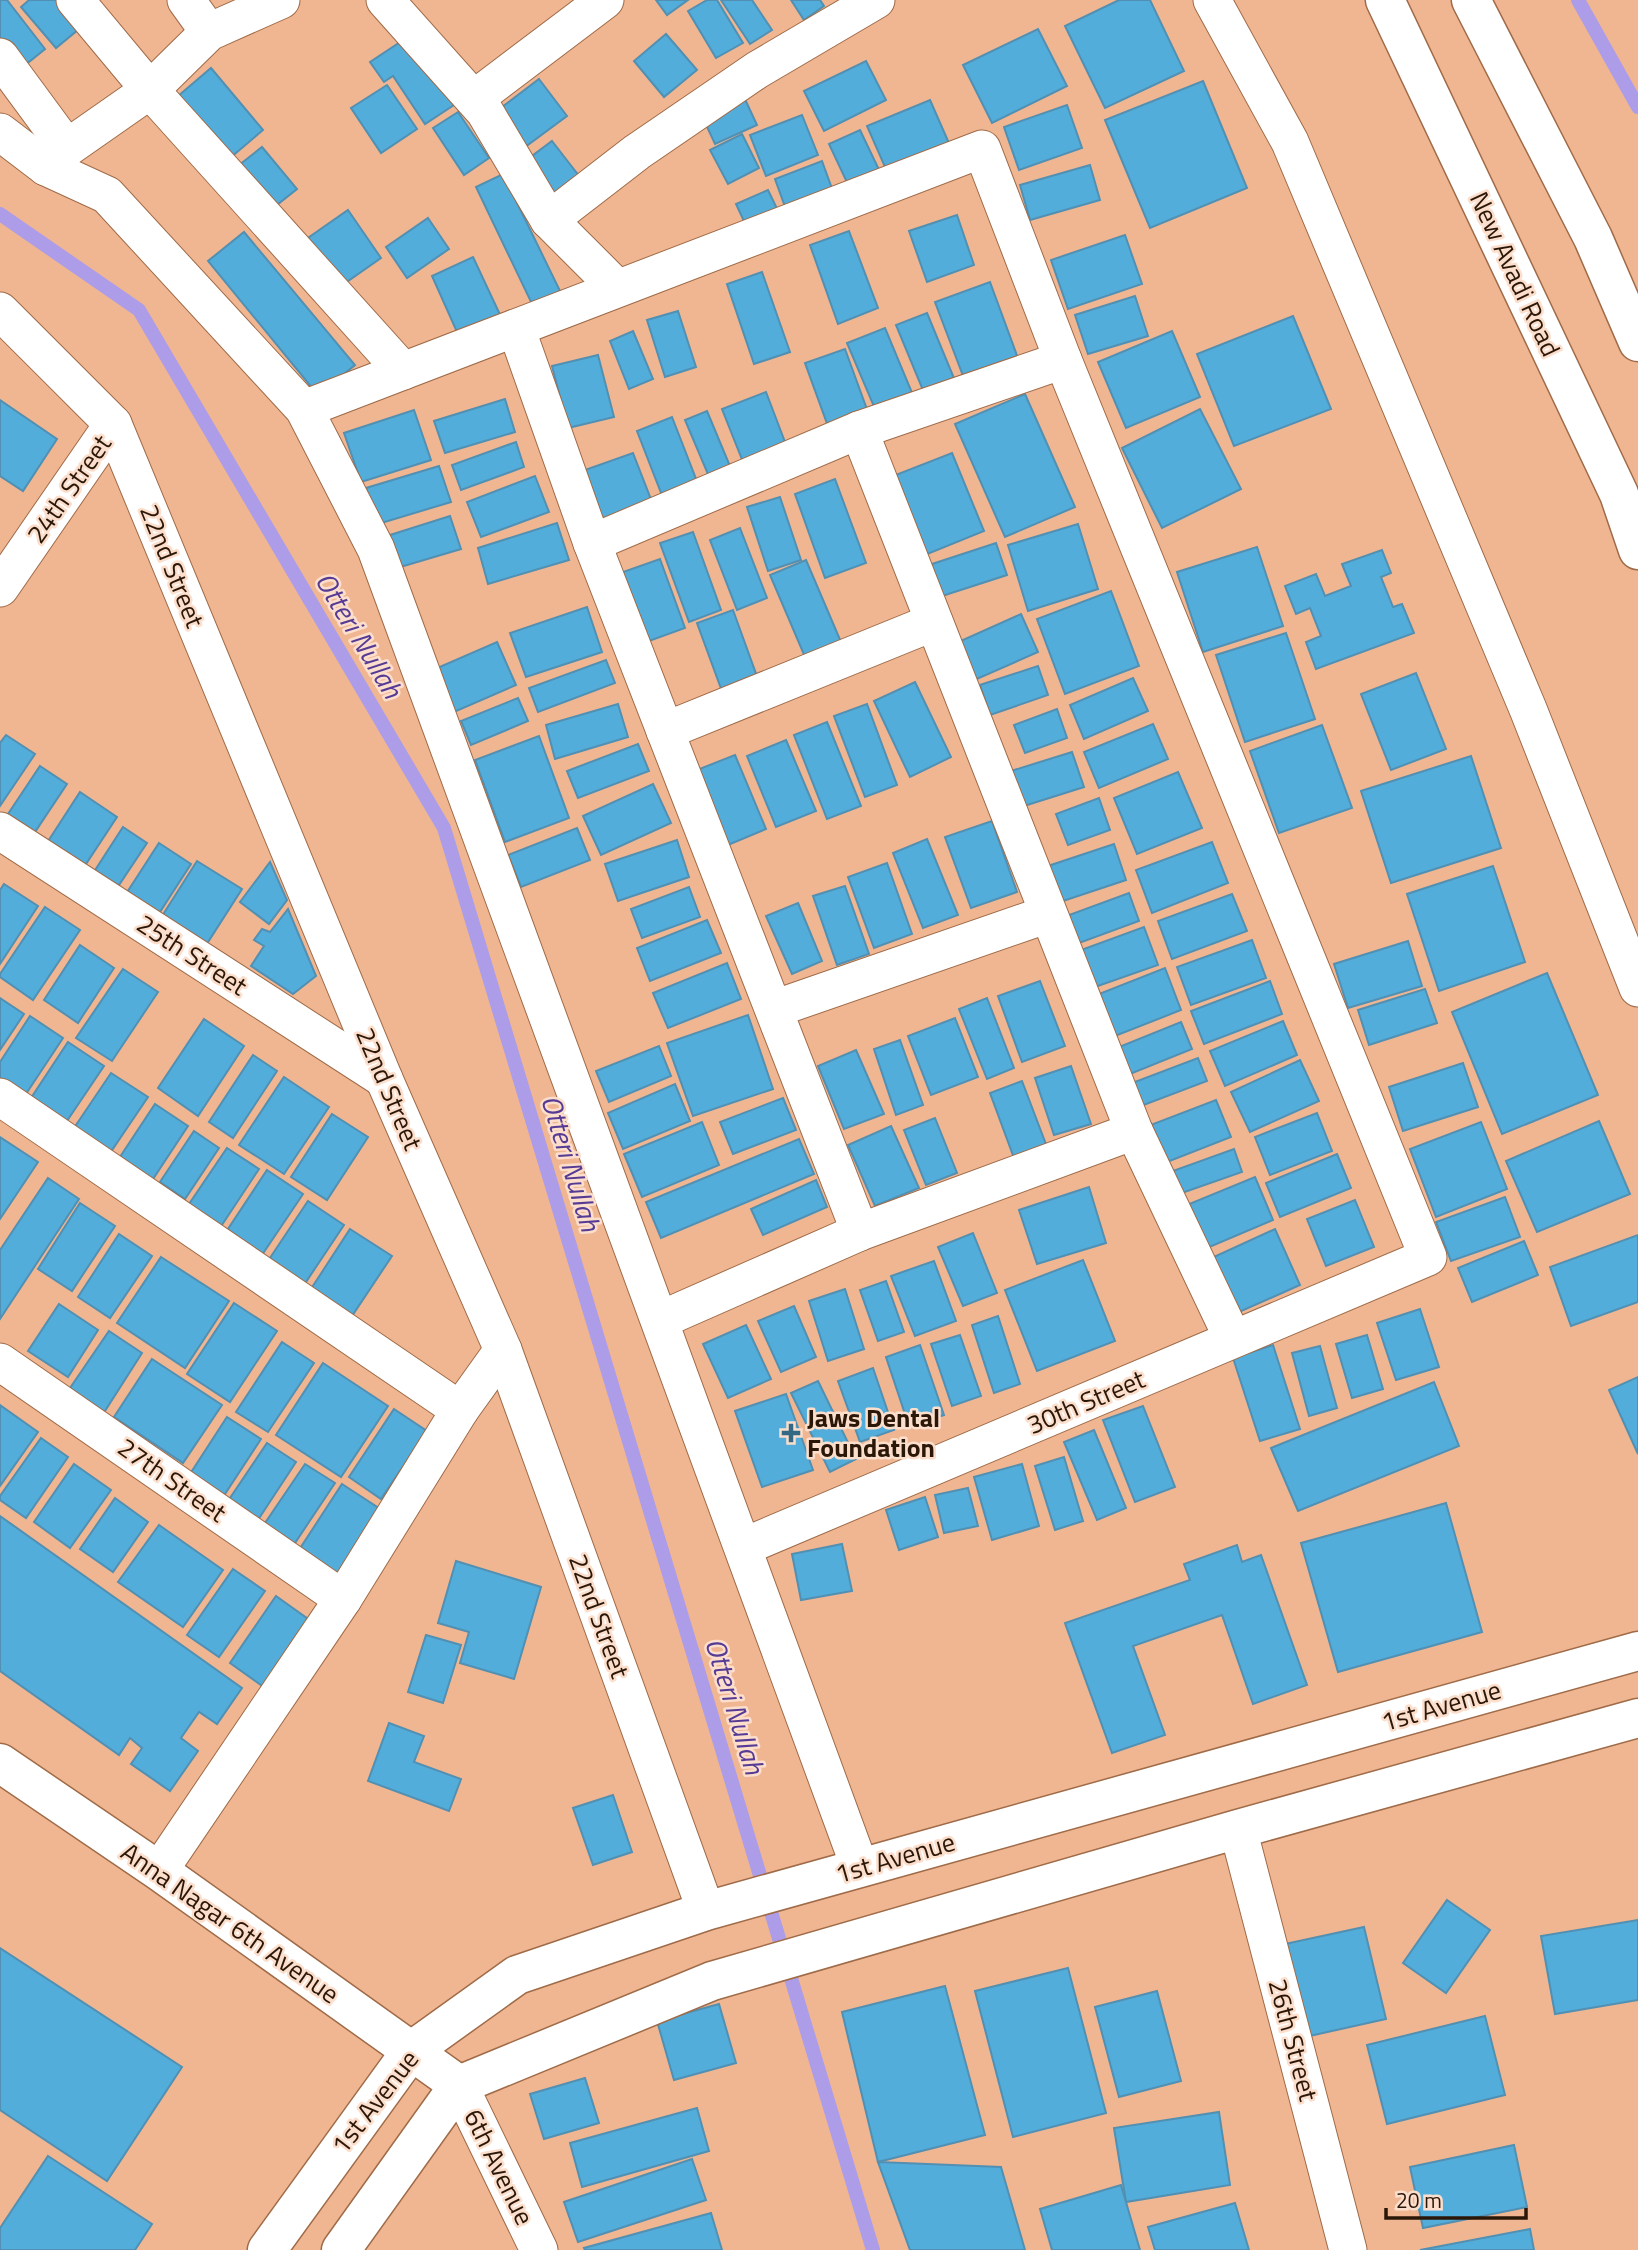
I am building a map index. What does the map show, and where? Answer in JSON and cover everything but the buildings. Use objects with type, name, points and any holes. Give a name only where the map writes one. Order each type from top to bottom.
[{"type":"street","points":[[75,0],[150,90],[403,371]]},
{"type":"street","points":[[186,0],[209,32]]},
{"type":"street","points":[[57,158],[150,90],[209,32],[281,0]]},
{"type":"street","points":[[385,0],[485,112],[549,220],[617,288]]},
{"type":"street","points":[[474,99],[605,0]]},
{"type":"street","points":[[549,220],[637,152],[757,70],[876,0]]},
{"type":"street","points":[[1212,0],[1290,142],[1528,709],[1638,988]]},
{"type":"street","name":"New Avadi Road","points":[[1385,0],[1619,494],[1638,550]]},
{"type":"street","points":[[1471,0],[1593,238],[1638,342]]},
{"type":"street","points":[[0,57],[57,158]]},
{"type":"street","points":[[0,131],[57,158],[107,195],[304,409],[376,549],[860,1868]]},
{"type":"street","points":[[304,409],[982,149],[1063,360],[859,430],[592,542]]},
{"type":"street","name":"22nd Street","points":[[0,311],[113,424],[384,1079],[503,1350],[706,1911]]},
{"type":"street","points":[[516,328],[592,542],[860,1232]]},
{"type":"street","name":"30th Street","points":[[743,1547],[1428,1257],[1063,360]]},
{"type":"street","name":"24th Street","points":[[0,588],[113,424]]},
{"type":"street","points":[[859,430],[1134,1131],[1233,1339]]},
{"type":"street","points":[[665,731],[934,622]]},
{"type":"street","name":"25th Street","points":[[0,831],[384,1079]]},
{"type":"street","points":[[774,1009],[1048,914]]},
{"type":"street","points":[[0,1097],[460,1410]]},
{"type":"street","points":[[660,1320],[860,1232],[1134,1131]]},
{"type":"street","points":[[159,1871],[343,1599],[460,1410],[503,1350]]},
{"type":"street","name":"27th Street","points":[[0,1362],[343,1599]]},
{"type":"street","name":"1st Avenue","points":[[267,2250],[411,2051],[517,1975],[706,1911],[789,1887],[1638,1651]]},
{"type":"street","points":[[341,2250],[459,2085],[712,1981],[1238,1829],[1638,1718]]},
{"type":"street","name":"Anna Nagar 6th Avenue","points":[[1,1766],[159,1871],[459,2085]]},
{"type":"street","name":"26th Street","points":[[1238,1829],[1348,2250]]},
{"type":"street","name":"6th Avenue","points":[[459,2085],[539,2250]]},
{"type":"waterway","points":[[1578,0],[1638,107]]},
{"type":"waterway","name":"Otteri Nullah","points":[[0,214],[139,310],[444,828],[873,2250]]},
{"type":"place","name":"Jaws Dental Foundation","points":[[791,1433]]}]
